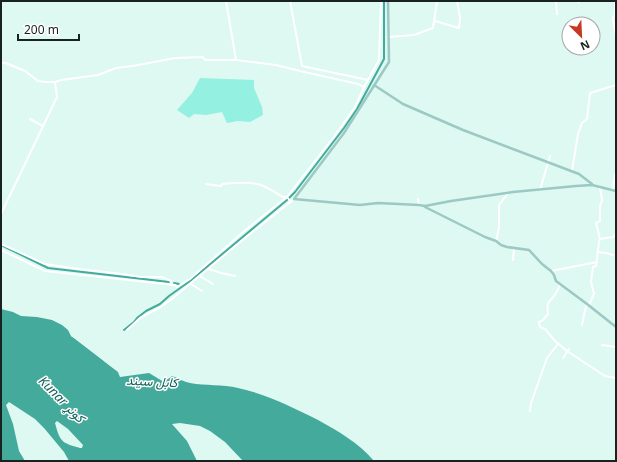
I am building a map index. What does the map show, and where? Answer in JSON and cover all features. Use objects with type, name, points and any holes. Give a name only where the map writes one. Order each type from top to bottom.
[{"type":"street","points":[[226,1],[236,60]]},
{"type":"street","points":[[290,1],[302,66],[368,80]]},
{"type":"street","points":[[1,250],[45,271],[175,285],[177,287],[190,279],[243,232],[287,197],[355,107],[379,60],[381,1]]},
{"type":"street","points":[[127,330],[140,318],[172,299],[292,200],[344,133],[389,62],[388,1]]},
{"type":"street","points":[[388,37],[414,35],[433,28],[437,1]]},
{"type":"street","points":[[435,21],[459,28],[460,18],[457,1]]},
{"type":"street","points":[[556,1],[557,14]]},
{"type":"street","points":[[615,1],[615,15],[613,19],[616,36]]},
{"type":"street","points":[[1,63],[25,71],[38,80],[54,82],[98,75],[116,68],[175,58],[203,57],[205,60],[236,60],[276,65],[300,72],[358,84],[364,87]]},
{"type":"street","points":[[1,214],[57,97],[54,82]]},
{"type":"street","points":[[374,85],[403,104],[463,130],[579,174],[592,185]]},
{"type":"street","points":[[572,172],[578,134],[582,124],[587,119],[590,93],[616,85]]},
{"type":"street","points":[[30,119],[43,126]]},
{"type":"street","points":[[540,190],[550,156]]},
{"type":"street","points":[[425,206],[508,193],[592,185],[614,190],[616,174]]},
{"type":"street","points":[[206,184],[221,186],[222,184],[259,185],[292,200],[425,206],[485,237],[496,241],[501,245],[529,250],[551,271],[556,281],[616,327]]},
{"type":"street","points":[[582,325],[584,310],[590,304],[594,294],[591,282],[593,267],[596,266],[597,262],[598,242],[600,239],[596,223],[600,221],[600,206],[602,200],[600,186]]},
{"type":"street","points":[[496,241],[499,227],[499,206],[508,193]]},
{"type":"street","points":[[418,199],[419,205]]},
{"type":"street","points":[[600,239],[613,237],[616,234]]},
{"type":"street","points":[[1,244],[45,264],[79,270],[142,277],[162,277],[171,281],[172,285]]},
{"type":"street","points":[[513,260],[514,248]]},
{"type":"street","points":[[597,252],[606,252],[612,255]]},
{"type":"street","points":[[551,271],[597,262]]},
{"type":"street","points":[[209,268],[221,273],[235,276]]},
{"type":"street","points":[[200,276],[212,284]]},
{"type":"street","points":[[190,284],[202,291]]},
{"type":"street","points":[[560,284],[556,294],[548,302],[548,314],[539,322],[540,327],[546,329],[558,344],[606,376],[616,378]]},
{"type":"street","points":[[530,411],[531,403],[547,358],[558,344]]},
{"type":"street","points":[[602,345],[616,347]]},
{"type":"street","points":[[563,358],[568,350]]},
{"type":"shaded area","points":[[200,78],[254,80],[254,88],[262,107],[263,115],[250,122],[238,121],[227,123],[222,112],[206,115],[194,114],[189,118],[177,110],[192,93]]},
{"type":"water","points":[[1,309],[21,316],[52,320],[62,325],[68,330],[71,336],[118,372],[120,377],[149,373],[164,382],[172,376],[190,383],[238,388],[279,401],[341,433],[355,443],[374,461],[243,461],[225,442],[210,431],[200,426],[180,423],[172,424],[187,441],[197,461],[69,461],[64,452],[35,419],[9,402],[6,405],[13,424],[19,451],[25,461],[1,461]],"holes":[[[57,421],[68,429],[83,445],[82,448],[65,443],[60,438],[55,423]]]},
{"type":"pier","points":[[72,335],[97,354],[116,371],[71,336]]},
{"type":"waterway","points":[[124,330],[146,311],[160,304],[190,281],[295,192],[357,109],[384,59],[384,1]]},
{"type":"waterway","points":[[1,245],[48,268],[169,282]]},
{"type":"waterway","points":[[174,283],[179,284]]},
{"type":"water label","name":"کابل سيند","points":[[152,381]]},
{"type":"water label","name":"Kunar کونړ","points":[[62,399]]}]
